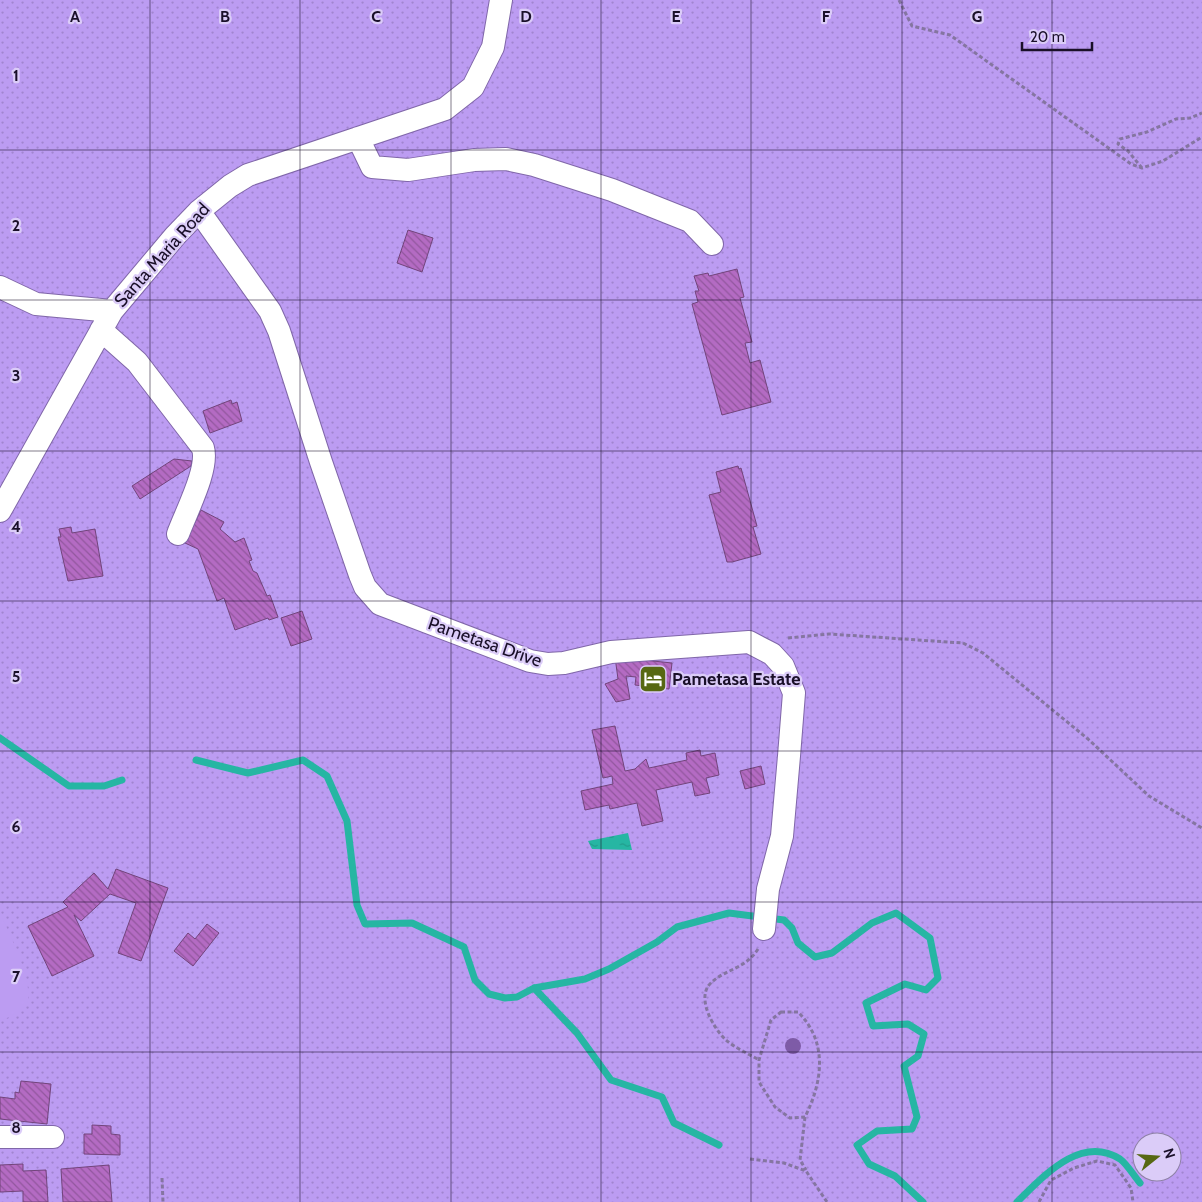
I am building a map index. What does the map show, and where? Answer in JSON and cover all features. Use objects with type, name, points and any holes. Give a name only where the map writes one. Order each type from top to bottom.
[{"type":"street","name":"Santa Maria Road","points":[[0,511],[107,320],[175,236],[199,211],[230,186],[248,175],[445,109],[473,86],[493,47],[501,0]]},
{"type":"street","points":[[358,138],[372,167],[408,170],[474,160],[506,159],[534,165],[612,190],[690,221],[712,244]]},
{"type":"street","name":"Pametasa Drive","points":[[199,211],[270,311],[276,324],[360,575],[366,587],[380,604],[530,661],[548,664],[564,663],[611,652],[748,642],[772,654],[783,666],[794,693],[782,836],[768,889],[765,918]]},
{"type":"street","points":[[0,287],[36,304],[107,320],[203,448],[205,454],[203,469],[178,534]]},
{"type":"street","points":[[0,1137],[53,1137]]},
{"type":"path","points":[[899,0],[912,26],[950,35],[1131,164],[1142,168],[1163,161],[1202,136]]},
{"type":"path","points":[[1142,168],[1128,150],[1118,144],[1120,139],[1147,132],[1176,119],[1190,118],[1202,113]]},
{"type":"path","points":[[829,634],[963,643],[983,653],[1088,738],[1149,796],[1202,828]]},
{"type":"path","points":[[759,1060],[726,1040],[708,1012],[704,998],[709,986],[745,965],[753,957],[761,944],[765,918]]},
{"type":"path","points":[[805,1117],[790,1118],[775,1106],[759,1082],[759,1060],[771,1020],[781,1012],[798,1012],[810,1024],[819,1049],[819,1069],[815,1097],[805,1117],[800,1160],[827,1202]]},
{"type":"path","points":[[750,1159],[784,1163],[806,1171]]},
{"type":"path","points":[[1039,1202],[1051,1180],[1074,1168],[1096,1161],[1115,1165],[1131,1188],[1132,1202]]},
{"type":"path","points":[[162,1178],[163,1202]]},
{"type":"shaded area","points":[[0,0],[1202,0],[1202,1202],[0,1202]]},
{"type":"shaded area","points":[[0,913],[25,973],[28,997],[26,1005],[21,1010],[0,1021]]},
{"type":"water","points":[[628,833],[632,850],[592,849],[588,841]]},
{"type":"building","points":[[408,230],[433,238],[422,272],[397,263]]},
{"type":"building","points":[[737,269],[744,297],[740,298],[752,342],[745,343],[750,363],[760,360],[771,402],[722,415],[692,304],[698,302],[695,291],[699,291],[694,276],[708,273],[709,276]]},
{"type":"building","points":[[231,400],[232,404],[237,402],[242,421],[210,433],[203,411]]},
{"type":"building","points":[[174,459],[192,461],[191,466],[140,499],[132,486]]},
{"type":"building","points":[[738,466],[739,469],[741,468],[757,526],[753,527],[761,554],[727,562],[709,495],[721,492],[716,472]]},
{"type":"building","points":[[201,510],[224,522],[220,529],[235,542],[244,538],[252,560],[249,561],[253,571],[257,573],[267,596],[270,595],[278,617],[269,620],[268,618],[235,630],[224,598],[217,601],[198,549],[185,543]]},
{"type":"building","points":[[71,527],[72,533],[95,529],[103,576],[68,581],[58,537],[61,537],[59,529]]},
{"type":"building","points":[[302,611],[312,639],[291,646],[281,618]]},
{"type":"building","name":"Pametasa Estate","points":[[615,657],[672,663],[669,689],[635,685],[636,677],[626,676],[630,699],[616,702],[605,684],[618,679]]},
{"type":"building","points":[[615,726],[625,771],[635,769],[646,759],[649,768],[687,760],[686,753],[700,750],[701,756],[715,753],[719,775],[706,778],[710,793],[695,796],[692,782],[656,790],[663,821],[642,826],[637,803],[610,809],[609,805],[585,810],[581,791],[613,784],[612,776],[603,778],[592,730]]},
{"type":"building","points":[[761,766],[765,784],[745,789],[740,771]]},
{"type":"building","points":[[116,869],[168,888],[141,961],[118,953],[136,903],[110,894],[81,921],[74,915],[94,956],[52,976],[28,926],[68,907],[63,902],[94,873],[108,889]]},
{"type":"building","points":[[207,924],[219,933],[193,966],[174,951],[188,933],[195,939]]},
{"type":"building","points":[[21,1081],[51,1084],[47,1124],[0,1119],[0,1097],[15,1099],[15,1092],[19,1093]]},
{"type":"building","points":[[92,1125],[111,1126],[111,1134],[120,1135],[120,1155],[84,1154],[84,1134],[92,1134]]},
{"type":"building","points":[[23,1164],[23,1171],[46,1170],[48,1202],[23,1202],[23,1191],[0,1192],[0,1165]]},
{"type":"building","points":[[109,1165],[112,1202],[63,1202],[61,1169]]},
{"type":"waterway","points":[[0,738],[69,786],[104,786],[122,780]]},
{"type":"waterway","points":[[196,760],[248,773],[303,760],[327,776],[347,821],[357,905],[365,924],[412,923],[464,947],[475,980],[489,994],[505,998],[517,997],[534,988],[585,979],[609,969],[657,942],[677,927],[729,913],[784,920],[792,928],[798,943],[815,957],[832,953],[872,923],[896,913],[930,938],[938,978],[926,990],[905,984],[866,1003],[873,1026],[908,1024],[924,1034],[918,1056],[904,1066],[917,1117],[912,1129],[877,1131],[857,1145],[869,1164],[895,1176],[923,1202]]},
{"type":"waterway","points":[[534,988],[577,1033],[611,1080],[662,1097],[674,1123],[719,1145]]},
{"type":"waterway","points":[[1017,1202],[1038,1181],[1063,1162],[1077,1155],[1091,1152],[1105,1153],[1120,1159],[1140,1183]]},
{"type":"place","name":"Pametasa Estate","points":[[653,679]]}]
